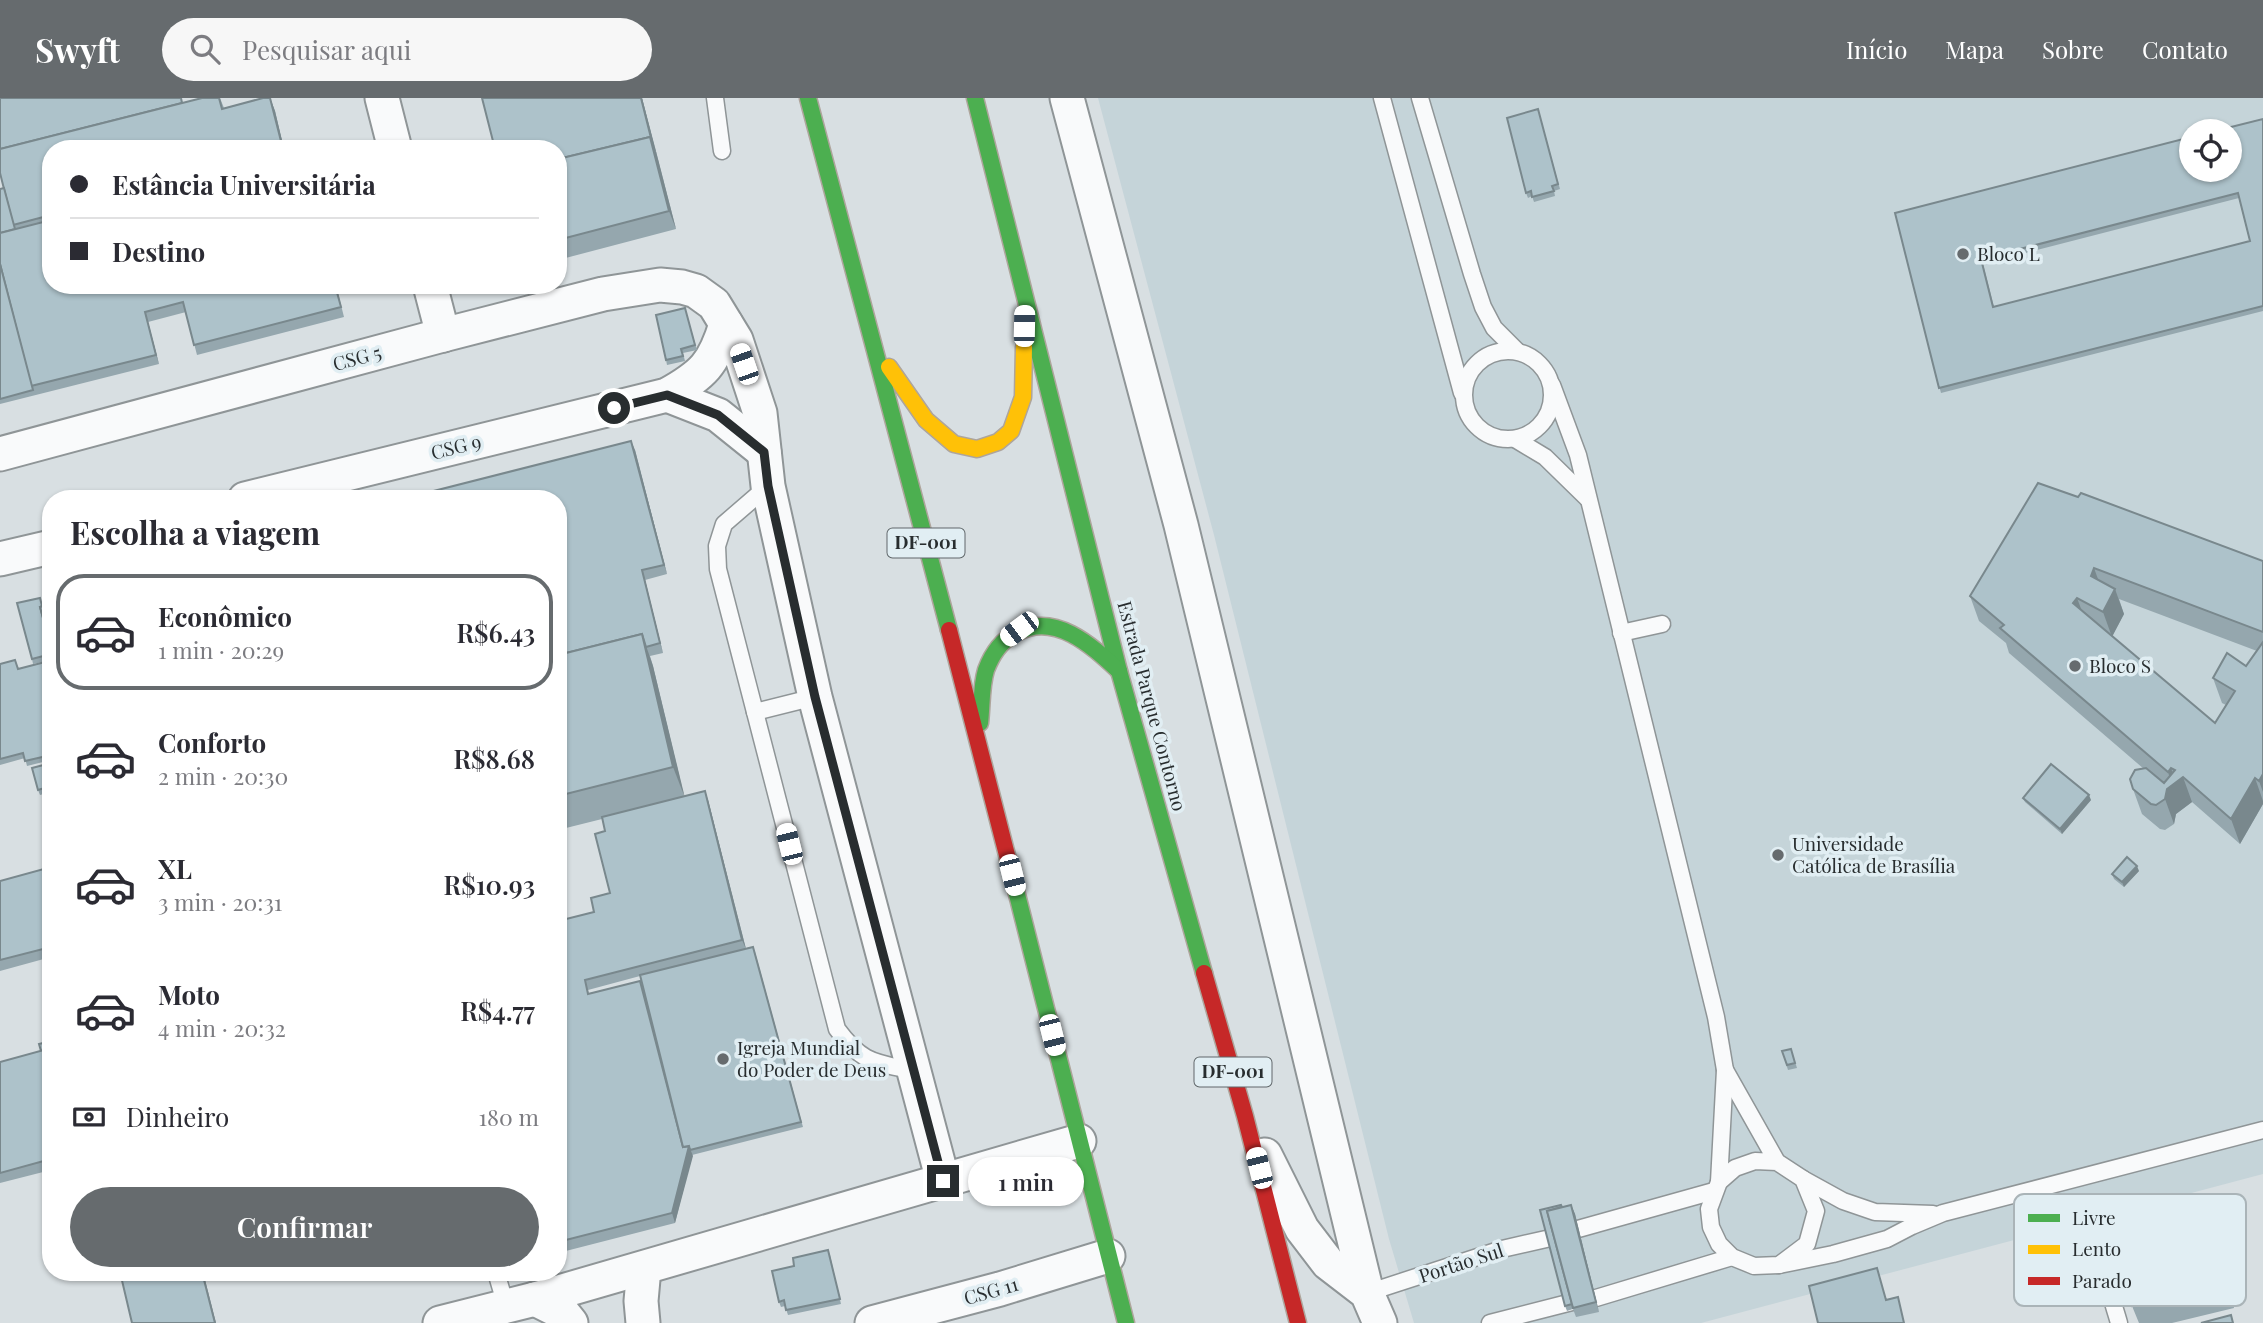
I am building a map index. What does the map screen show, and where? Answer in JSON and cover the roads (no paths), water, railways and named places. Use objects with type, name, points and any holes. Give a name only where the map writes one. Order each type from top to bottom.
[{"type":"highway","name":"DF-001","points":[[808,98],[978,741],[1126,1323]]},
{"type":"highway","name":"Estrada Parque Contorno","points":[[975,98],[1024,302],[1119,671],[1245,1116],[1298,1323]]},
{"type":"highway","points":[[874,345],[926,420],[954,444],[977,449],[998,442],[1012,431],[1023,397],[1024,302]]},
{"type":"highway","points":[[978,741],[986,672],[1002,642],[1019,629],[1041,624],[1066,630],[1092,646],[1119,671]]},
{"type":"street","points":[[382,98],[393,140]]},
{"type":"street","points":[[1067,98],[1181,525],[1367,1293],[1380,1323]]},
{"type":"street","name":"CSG 5","points":[[0,454],[443,335],[603,295],[660,285],[682,287],[696,291],[720,314]]},
{"type":"street","points":[[432,294],[443,335]]},
{"type":"street","points":[[720,314],[736,340],[760,413],[768,486],[815,697],[943,1181]]},
{"type":"street","name":"CSG 9","points":[[282,490],[667,395],[705,370],[719,348],[720,314]]},
{"type":"street","points":[[667,395],[718,415],[763,444]]},
{"type":"street","points":[[0,559],[42,549]]},
{"type":"street","points":[[1245,1116],[1302,1228],[1328,1263],[1367,1293]]},
{"type":"street","points":[[440,1323],[644,1268],[1079,1141]]},
{"type":"street","name":"CSG 11","points":[[872,1323],[1000,1289],[1108,1256]]},
{"type":"street","points":[[643,1323],[641,1301],[644,1268]]},
{"type":"street","points":[[520,1302],[563,1313],[571,1323]]},
{"type":"lane","points":[[715,98],[722,151]]},
{"type":"lane","points":[[1382,98],[1469,418],[1489,436],[1515,439],[1552,463],[1589,499]]},
{"type":"lane","points":[[1420,98],[1483,307],[1494,328],[1517,351],[1539,363],[1552,385],[1578,455],[1716,1017],[1725,1070],[1717,1186],[1709,1209],[1711,1227],[1719,1244],[1732,1257],[1754,1266],[1779,1265],[1887,1240],[1943,1213],[2014,1195]]},
{"type":"lane","points":[[1462,393],[1471,369],[1491,353],[1517,351]]},
{"type":"lane","points":[[1515,439],[1537,429],[1551,409],[1552,385]]},
{"type":"lane","points":[[768,486],[724,524],[717,546],[718,569],[837,1029],[852,1049],[872,1062],[914,1071]]},
{"type":"lane","points":[[1621,633],[1662,624]]},
{"type":"lane","points":[[755,712],[815,697]]},
{"type":"lane","points":[[1725,1070],[1777,1162],[1843,1201],[1875,1212],[1943,1213]]},
{"type":"lane","points":[[2016,1194],[2263,1130]]},
{"type":"lane","points":[[1578,1229],[1717,1186],[1735,1168],[1755,1161],[1777,1162]]},
{"type":"lane","points":[[1779,1265],[1807,1244],[1816,1211],[1803,1179]]},
{"type":"lane","name":"Portão Sul","points":[[1367,1293],[1502,1249],[1555,1237]]},
{"type":"lane","points":[[1596,1298],[1732,1257]]},
{"type":"lane","points":[[503,1281],[520,1302]]},
{"type":"lane","points":[[1490,1323],[1572,1302]]},
{"type":"lane","points":[[2114,1306],[2119,1323]]},
{"type":"place","name":"Bloco L","points":[[1963,254]]},
{"type":"place","name":"Bloco S","points":[[2075,666]]},
{"type":"place","name":"Universidade Católica de Brasília","points":[[1778,855]]},
{"type":"place","name":"Igreja Mundial do Poder de Deus","points":[[723,1059]]}]
